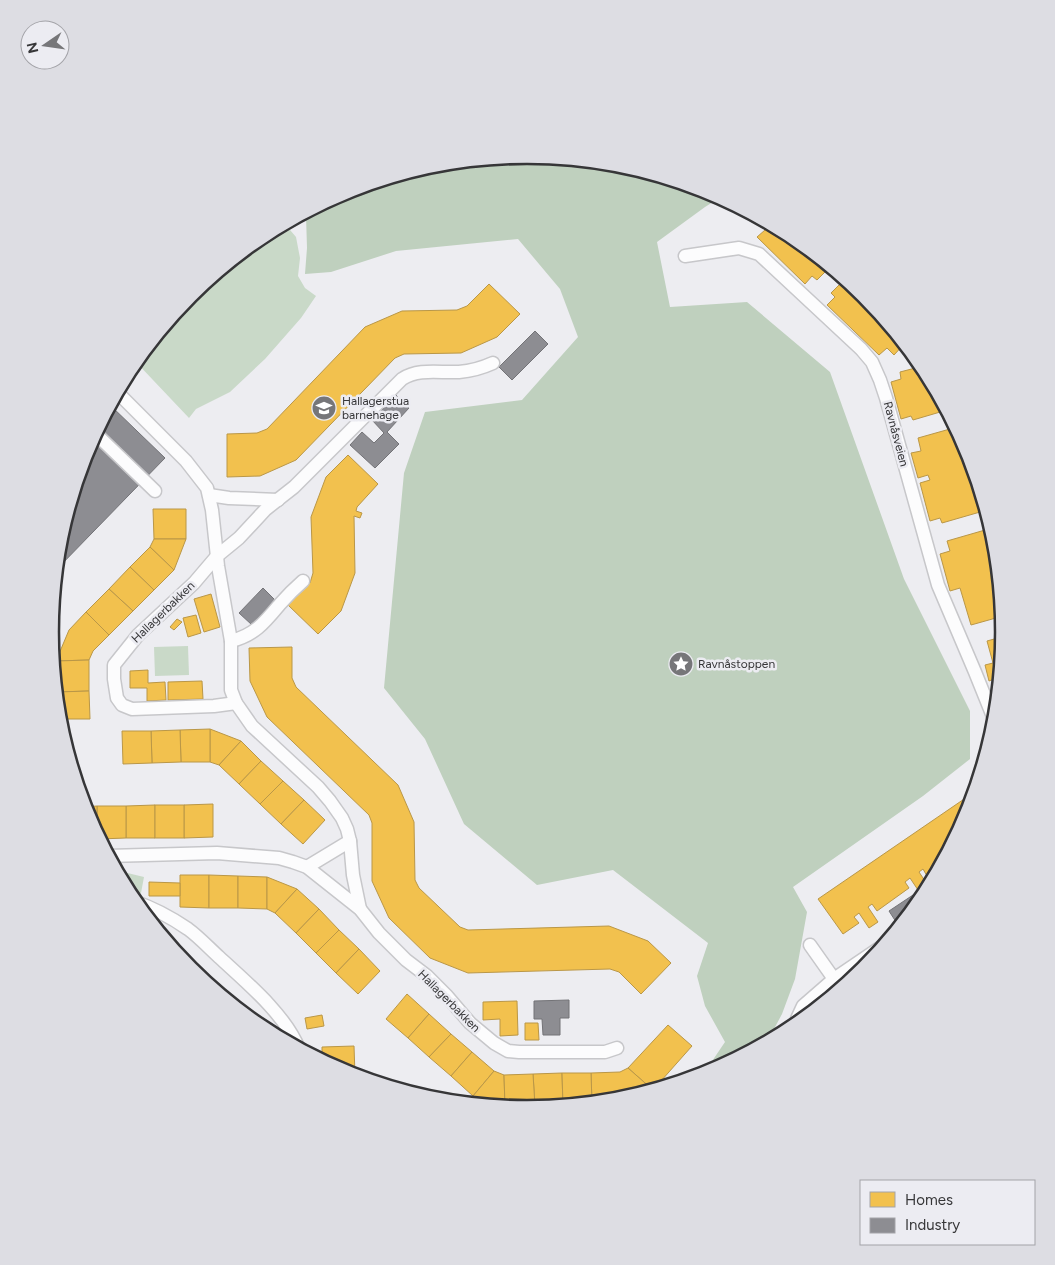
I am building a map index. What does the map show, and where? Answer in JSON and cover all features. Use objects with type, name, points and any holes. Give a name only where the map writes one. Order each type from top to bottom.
[{"type":"lane","name":"Ravnåsveien","points":[[685,256],[739,248],[759,254],[861,348],[872,362],[886,398],[938,585],[990,708]]},
{"type":"lane","name":"Hallagerbakken","points":[[236,703],[214,706],[132,709],[122,704],[117,698],[114,665],[138,635],[194,583],[217,556],[238,538],[266,509],[294,487],[388,392],[407,376],[425,371],[460,372],[482,368],[493,362]]},
{"type":"lane","name":"Hallagerbakken","points":[[122,397],[177,452],[208,488],[231,641],[231,690],[236,703],[252,726],[318,788],[342,818],[350,841],[353,875],[360,910]]},
{"type":"lane","points":[[101,439],[155,491]]},
{"type":"lane","points":[[209,495],[229,498],[278,500]]},
{"type":"lane","points":[[231,641],[254,632],[266,622],[302,581]]},
{"type":"lane","points":[[307,867],[350,841]]},
{"type":"lane","name":"Hallagerbakken","points":[[116,856],[217,853],[279,858],[307,867],[360,910],[379,933],[406,960],[427,976],[470,1023],[494,1043],[508,1051],[518,1052],[605,1052],[618,1048]]},
{"type":"lane","points":[[147,906],[188,929],[270,1006],[294,1039]]},
{"type":"lane","points":[[810,946],[834,979]]},
{"type":"lane","points":[[799,1014],[803,1006],[834,979],[864,958]]},
{"type":"green space","points":[[528,164],[589,168],[649,180],[713,202],[657,242],[670,307],[747,302],[830,372],[904,579],[970,711],[970,759],[923,796],[793,887],[807,912],[795,979],[782,1014],[773,1031],[735,1053],[710,1065],[725,1042],[705,1006],[697,976],[708,943],[613,870],[537,885],[464,824],[425,739],[384,688],[404,473],[425,412],[522,400],[578,337],[560,289],[518,239],[396,251],[331,272],[305,274],[306,220],[348,199],[406,180],[436,173],[466,168]]},
{"type":"green space","points":[[289,229],[296,237],[300,258],[298,276],[305,288],[316,296],[301,318],[265,359],[230,392],[196,409],[189,418],[141,368],[175,323],[218,280],[267,243]]},
{"type":"green space","points":[[188,646],[189,675],[155,676],[154,647]]},
{"type":"green space","points":[[125,873],[144,877],[141,893],[137,892]]},
{"type":"building: Homes","points":[[762,227],[788,243],[826,271],[817,280],[812,276],[805,284],[757,237],[765,230]]},
{"type":"building: Homes","points":[[841,283],[880,323],[900,348],[894,355],[887,348],[879,355],[827,305],[835,297],[831,293]]},
{"type":"building: Homes","points":[[489,284],[520,314],[497,337],[461,353],[404,354],[395,358],[296,460],[260,476],[227,477],[227,434],[257,433],[267,429],[365,327],[402,311],[457,310],[467,306]]},
{"type":"building: Homes","points":[[914,368],[941,412],[913,420],[911,416],[901,419],[891,382],[901,379],[900,372]]},
{"type":"building: Homes","points":[[950,429],[961,453],[980,512],[942,523],[940,518],[930,521],[920,483],[930,480],[928,475],[918,478],[911,453],[921,451],[918,438]]},
{"type":"building: Homes","points":[[348,455],[378,484],[357,507],[356,511],[362,513],[360,518],[354,516],[355,573],[341,611],[318,634],[288,605],[310,583],[313,573],[311,517],[326,477]]},
{"type":"building: Homes","points":[[153,509],[186,509],[186,539],[154,539]]},
{"type":"building: Homes","points":[[984,530],[992,571],[996,618],[971,625],[960,588],[950,591],[940,554],[950,551],[947,541]]},
{"type":"building: Homes","points":[[154,539],[186,539],[174,570],[150,547]]},
{"type":"building: Homes","points":[[150,547],[174,570],[154,590],[130,567]]},
{"type":"building: Homes","points":[[130,567],[154,590],[133,611],[109,589]]},
{"type":"building: Homes","points":[[109,589],[133,611],[109,635],[86,612]]},
{"type":"building: Homes","points":[[211,594],[220,627],[204,632],[194,599]]},
{"type":"building: Homes","points":[[86,612],[109,635],[93,651],[89,660],[60,661],[60,652],[69,630]]},
{"type":"building: Homes","points":[[196,615],[201,633],[188,637],[183,618]]},
{"type":"building: Homes","points":[[177,619],[182,622],[174,630],[170,627]]},
{"type":"building: Homes","points":[[996,639],[993,679],[989,681],[985,665],[993,663],[987,641]]},
{"type":"building: Homes","points":[[292,647],[292,678],[296,687],[398,785],[414,822],[415,880],[419,888],[460,927],[468,930],[609,926],[648,941],[671,963],[641,994],[619,972],[610,969],[468,973],[430,958],[389,918],[372,881],[372,823],[369,815],[267,717],[250,681],[249,648]]},
{"type":"building: Homes","points":[[89,660],[89,691],[63,692],[60,661]]},
{"type":"building: Homes","points":[[148,670],[148,683],[165,682],[166,700],[147,701],[147,688],[130,688],[130,671]]},
{"type":"building: Homes","points":[[202,681],[203,699],[168,700],[168,682]]},
{"type":"building: Homes","points":[[89,691],[90,719],[67,719],[63,692]]},
{"type":"building: Homes","points":[[210,729],[241,741],[219,765],[210,762]]},
{"type":"building: Homes","points":[[210,729],[210,762],[181,762],[180,730]]},
{"type":"building: Homes","points":[[180,730],[181,762],[152,763],[151,731]]},
{"type":"building: Homes","points":[[122,731],[151,731],[152,763],[123,764]]},
{"type":"building: Homes","points":[[241,741],[261,761],[239,784],[219,765]]},
{"type":"building: Homes","points":[[261,761],[283,781],[260,804],[239,784]]},
{"type":"building: Homes","points":[[283,781],[304,800],[281,824],[260,804]]},
{"type":"building: Homes","points":[[966,798],[948,840],[928,875],[923,869],[919,872],[925,881],[918,891],[910,878],[905,882],[909,888],[877,911],[872,904],[868,907],[878,922],[869,928],[859,913],[854,917],[859,923],[843,934],[818,899]]},
{"type":"building: Homes","points":[[304,800],[325,820],[303,844],[281,824]]},
{"type":"building: Homes","points":[[213,804],[213,837],[184,838],[184,805]]},
{"type":"building: Homes","points":[[155,805],[155,838],[126,838],[126,806]]},
{"type":"building: Homes","points":[[155,805],[184,805],[184,838],[155,838]]},
{"type":"building: Homes","points":[[92,806],[97,806],[97,818],[94,812]]},
{"type":"building: Homes","points":[[97,806],[126,806],[126,838],[106,839],[97,818]]},
{"type":"building: Homes","points":[[180,875],[209,875],[209,908],[180,907]]},
{"type":"building: Homes","points":[[209,875],[238,876],[238,908],[209,908]]},
{"type":"building: Homes","points":[[238,876],[267,877],[267,909],[238,908]]},
{"type":"building: Homes","points":[[267,877],[297,889],[275,913],[267,909]]},
{"type":"building: Homes","points":[[149,882],[180,883],[180,896],[149,896]]},
{"type":"building: Homes","points":[[297,889],[319,909],[296,933],[275,913]]},
{"type":"building: Homes","points":[[319,909],[339,930],[316,953],[296,933]]},
{"type":"building: Homes","points":[[339,930],[359,949],[336,973],[316,953]]},
{"type":"building: Homes","points":[[359,949],[380,971],[358,994],[336,973]]},
{"type":"building: Homes","points":[[407,994],[429,1014],[408,1038],[386,1019]]},
{"type":"building: Homes","points":[[517,1001],[518,1035],[500,1036],[500,1019],[483,1020],[483,1002]]},
{"type":"building: Homes","points":[[429,1014],[451,1034],[429,1057],[408,1038]]},
{"type":"building: Homes","points":[[322,1015],[324,1026],[307,1029],[305,1018]]},
{"type":"building: Homes","points":[[525,1023],[538,1023],[539,1040],[525,1040]]},
{"type":"building: Homes","points":[[668,1025],[692,1046],[661,1081],[648,1085],[628,1068]]},
{"type":"building: Homes","points":[[451,1034],[472,1052],[451,1076],[429,1057]]},
{"type":"building: Homes","points":[[354,1046],[355,1068],[322,1054],[322,1047]]},
{"type":"building: Homes","points":[[472,1052],[494,1071],[473,1096],[451,1076]]},
{"type":"building: Homes","points":[[628,1068],[648,1085],[592,1097],[591,1073],[620,1072]]},
{"type":"building: Homes","points":[[494,1071],[504,1075],[505,1100],[473,1096]]},
{"type":"building: Homes","points":[[562,1073],[563,1100],[535,1101],[533,1074]]},
{"type":"building: Homes","points":[[562,1073],[591,1073],[592,1097],[563,1100]]},
{"type":"building: Homes","points":[[533,1074],[535,1101],[505,1100],[504,1075]]},
{"type":"building: Industry","points":[[535,331],[548,344],[512,380],[499,367]]},
{"type":"building: Industry","points":[[396,395],[409,408],[387,432],[399,444],[375,468],[350,445],[362,432],[374,443],[384,433],[372,420]]},
{"type":"building: Industry","points":[[115,410],[165,458],[65,561],[75,511],[84,482],[94,453]]},
{"type":"building: Industry","points":[[263,588],[275,600],[252,625],[239,613]]},
{"type":"building: Industry","points":[[913,895],[914,897],[896,922],[889,911]]},
{"type":"building: Industry","points":[[569,1000],[569,1018],[560,1018],[560,1035],[543,1035],[542,1019],[534,1019],[534,1001]]},
{"type":"place","name":"Hallagerstua barnehage","points":[[324,408]]},
{"type":"place","name":"Ravnåstoppen","points":[[681,664]]}]
